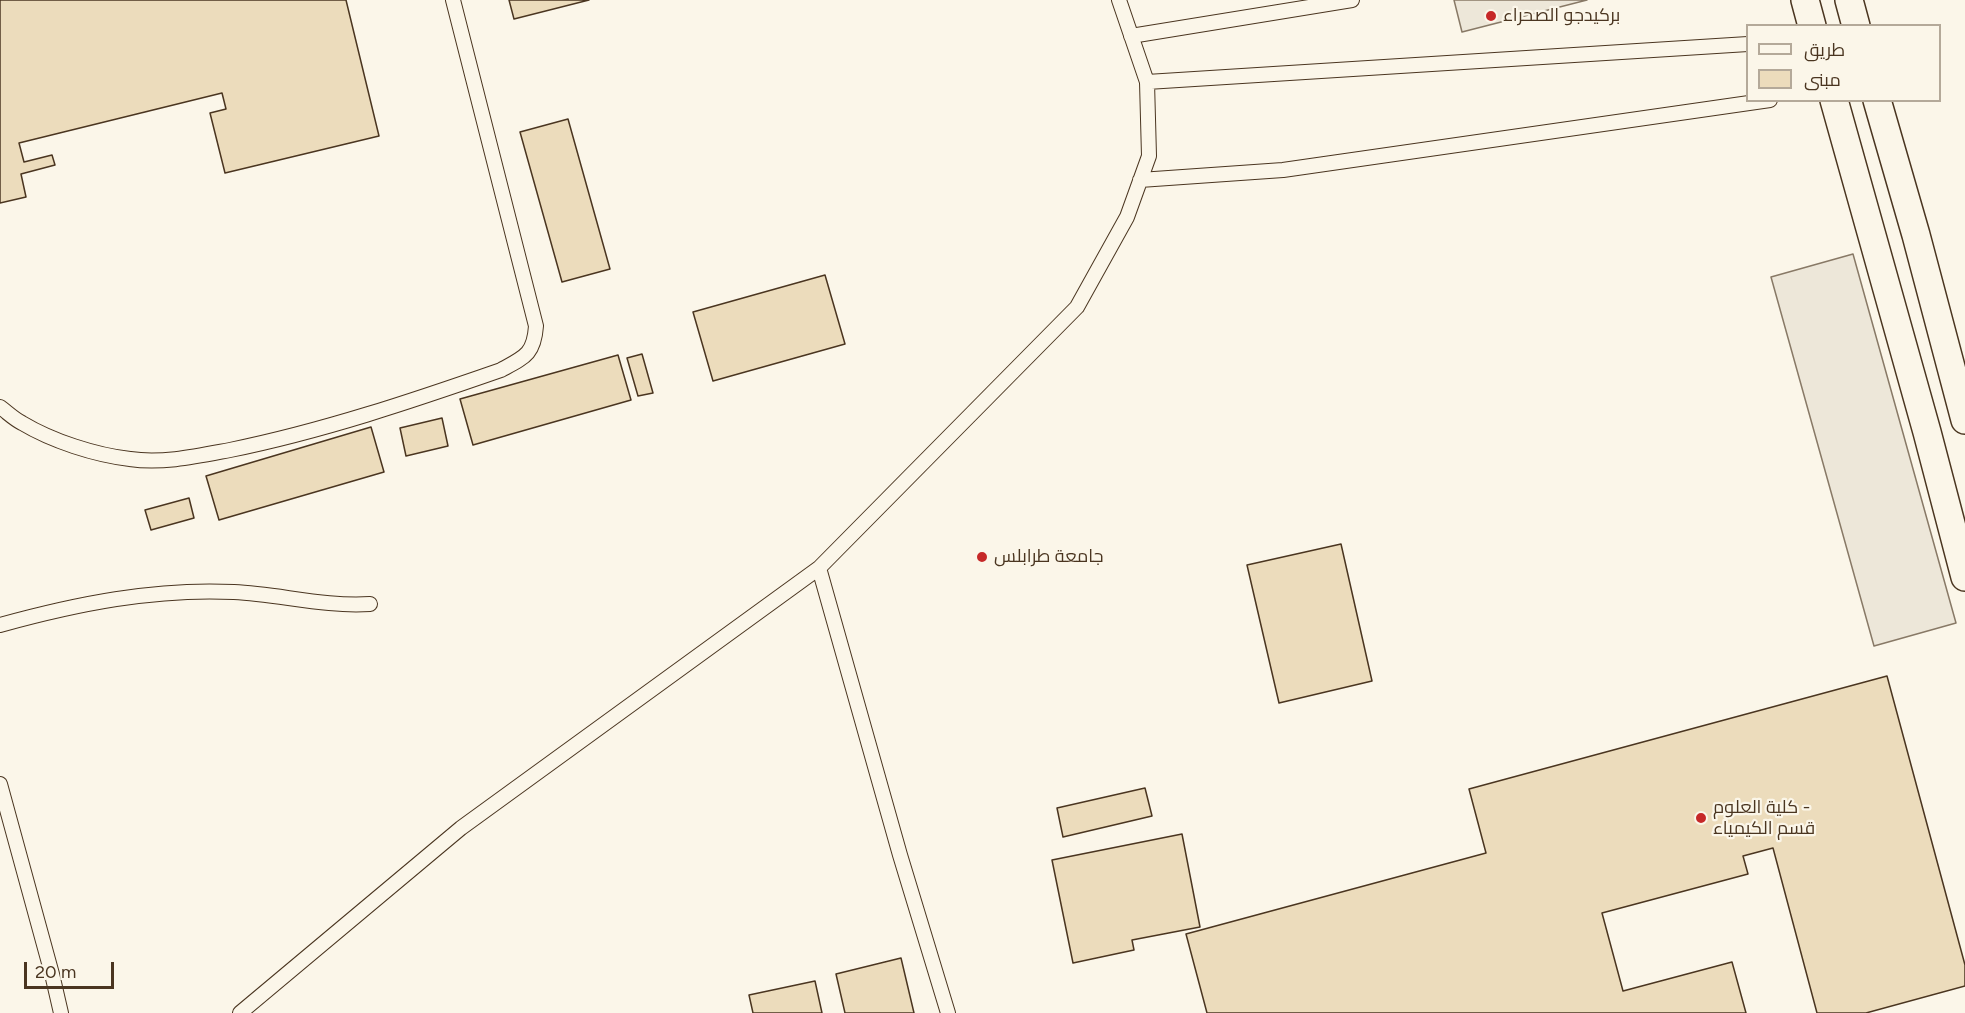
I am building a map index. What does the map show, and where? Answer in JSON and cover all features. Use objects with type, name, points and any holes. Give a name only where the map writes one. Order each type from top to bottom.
[{"type":"street","points":[[1805,0],[1811,24]]},
{"type":"street","points":[[1849,0],[1855,24]]},
{"type":"street","points":[[1835,102],[1965,577]]},
{"type":"street","points":[[1878,102],[1965,420]]},
{"type":"lane","points":[[0,407],[22,423],[65,443],[131,460],[155,460],[203,455],[247,446],[364,417],[501,370],[521,359],[535,344],[536,326],[453,0]]},
{"type":"lane","points":[[240,1013],[461,828],[819,568],[1077,307],[1127,217],[1149,156],[1147,82],[1119,0]]},
{"type":"lane","points":[[1131,36],[1352,0]]},
{"type":"lane","points":[[1147,82],[1746,44]]},
{"type":"lane","points":[[1140,180],[1283,170],[1756,102]]},
{"type":"lane","points":[[819,568],[900,855],[948,1013]]},
{"type":"lane","points":[[0,625],[65,608],[152,594],[232,592],[333,605],[370,604]]},
{"type":"lane","points":[[0,784],[52,974],[60,1013]]},
{"type":"shaded area","name":"بركيدجو الصحراء","points":[[1454,0],[1587,0],[1462,32]]},
{"type":"shaded area","points":[[1853,254],[1956,623],[1874,646],[1771,277]]},
{"type":"building","points":[[0,0],[346,0],[379,136],[225,173],[210,113],[226,109],[222,93],[19,143],[24,162],[52,155],[55,165],[21,174],[26,197],[0,203]]},
{"type":"building","points":[[509,0],[589,0],[514,19]]},
{"type":"building","points":[[568,119],[610,269],[562,282],[520,132]]},
{"type":"building","points":[[825,275],[845,344],[713,381],[693,312]]},
{"type":"building","points":[[642,354],[653,393],[638,396],[627,358]]},
{"type":"building","points":[[618,355],[631,400],[473,445],[460,399]]},
{"type":"building","points":[[442,418],[448,446],[406,456],[400,428]]},
{"type":"building","points":[[371,427],[384,472],[219,520],[206,476]]},
{"type":"building","points":[[189,498],[194,518],[151,530],[145,510]]},
{"type":"building","points":[[1341,544],[1372,681],[1279,703],[1247,565]]},
{"type":"building","name":"كلية العلوم - قسم الكيمياء","points":[[1887,676],[1965,965],[1965,986],[1866,1013],[1817,1013],[1773,848],[1743,856],[1748,874],[1602,913],[1623,991],[1732,962],[1746,1013],[1207,1013],[1186,934],[1486,853],[1469,789]]},
{"type":"building","points":[[1145,788],[1152,816],[1063,837],[1057,808]]},
{"type":"building","points":[[1182,834],[1200,927],[1132,940],[1134,950],[1073,963],[1052,860]]},
{"type":"building","points":[[901,958],[914,1013],[845,1013],[836,974]]},
{"type":"building","points":[[815,981],[822,1013],[753,1013],[749,995]]},
{"type":"place","name":"بركيدجو الصحراء","points":[[1491,16]]},
{"type":"place","name":"جامعة طرابلس","points":[[982,557]]},
{"type":"place","name":"كلية العلوم - قسم الكيمياء","points":[[1701,818]]}]
